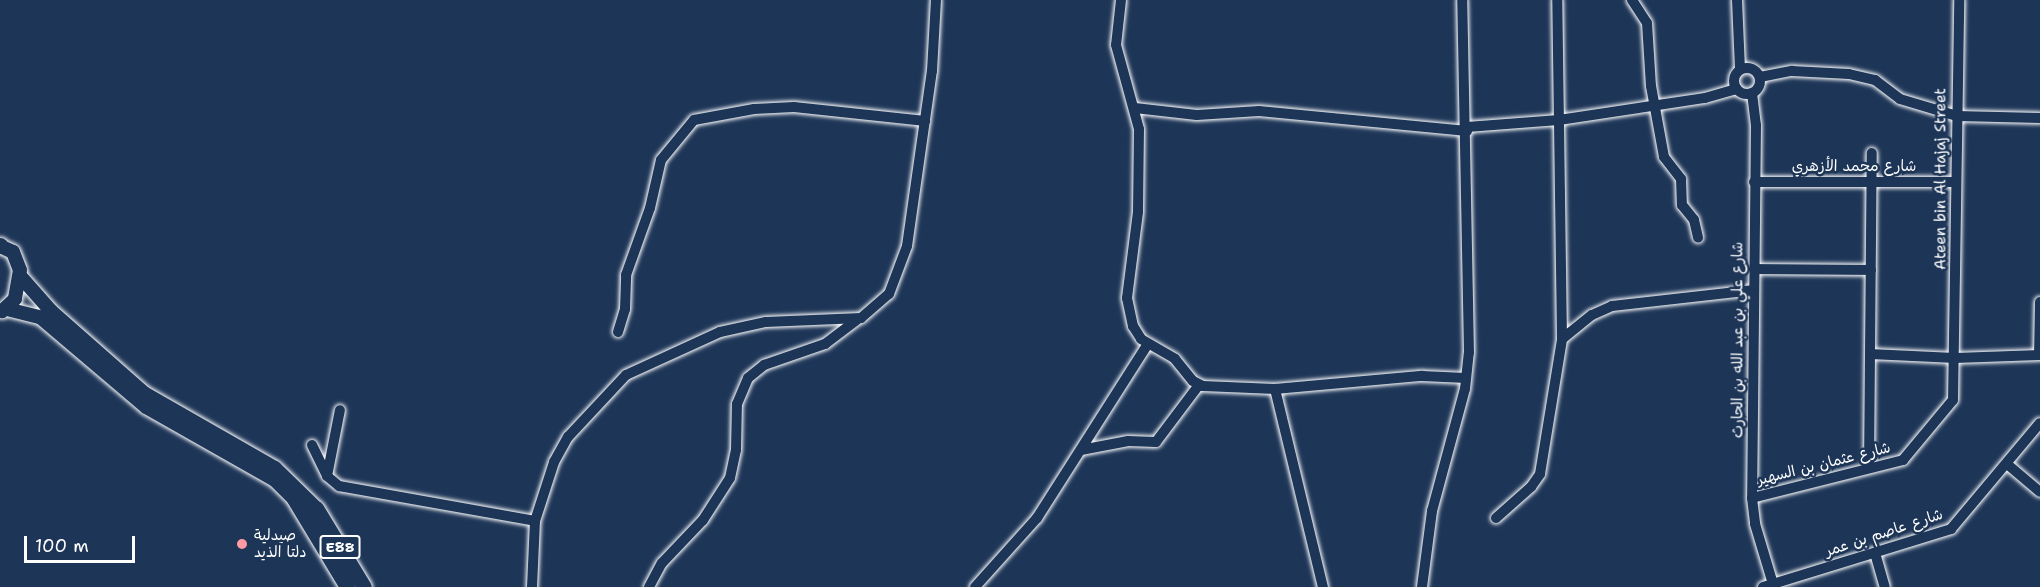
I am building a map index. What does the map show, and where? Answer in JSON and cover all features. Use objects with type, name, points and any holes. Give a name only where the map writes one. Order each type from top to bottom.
[{"type":"highway","name":"E88","points":[[294,499],[347,587]]},
{"type":"highway","name":"E88","points":[[316,508],[364,587]]},
{"type":"main road","points":[[0,246],[17,257],[20,276],[15,299],[4,310]]},
{"type":"main road","points":[[20,276],[51,310],[144,393],[275,468],[316,508]]},
{"type":"main road","points":[[4,310],[40,317],[146,407],[275,480],[294,499]]},
{"type":"street","points":[[649,587],[662,563],[703,520],[730,478],[736,450],[736,404],[748,378],[764,365],[825,344],[883,301],[901,268],[925,121],[936,0]]},
{"type":"street","points":[[1121,0],[1116,45],[1139,129],[1139,193],[1127,298],[1133,326],[1148,344],[1175,359],[1199,385],[1275,389],[1422,376],[1466,378]]},
{"type":"street","points":[[1422,587],[1432,511],[1466,378],[1469,352],[1467,129],[1462,0]]},
{"type":"street","points":[[1496,518],[1531,487],[1540,474],[1562,339],[1557,0]]},
{"type":"street","points":[[1632,0],[1647,23],[1651,86],[1657,105],[1665,160],[1681,180],[1682,205],[1694,220],[1698,238]]},
{"type":"street","points":[[1737,0],[1740,69],[1734,80],[1737,89]]},
{"type":"street","name":"Ateen bin Al Hajaj Street","points":[[1903,460],[1953,400],[1959,0]]},
{"type":"street","points":[[1135,108],[1197,115],[1259,111],[1467,129],[1559,120],[1705,98],[1737,89],[1752,93],[1760,85],[1760,77],[1752,68],[1740,69]]},
{"type":"street","points":[[1760,77],[1797,71],[1862,76],[1875,80],[1900,99],[1957,116],[2040,118]]},
{"type":"street","name":"شارع علي بن عبد الله بن الحارث","points":[[1752,93],[1754,182],[1752,498],[1768,585]]},
{"type":"street","points":[[618,332],[625,309],[626,275],[650,208],[661,160],[694,120],[754,109],[794,106],[925,121]]},
{"type":"street","points":[[1869,468],[1872,153]]},
{"type":"street","name":"شارع محمد الأزهري","points":[[1754,182],[1955,182]]},
{"type":"street","points":[[1754,269],[1871,270]]},
{"type":"street","points":[[1562,339],[1592,315],[1612,306],[1754,290]]},
{"type":"street","points":[[1870,354],[1955,358],[2039,355],[2040,302]]},
{"type":"street","points":[[532,587],[535,521],[562,445],[633,370],[712,334],[751,325],[858,319]]},
{"type":"street","points":[[975,587],[1030,528],[1148,344]]},
{"type":"street","points":[[1081,450],[1159,440],[1199,385]]},
{"type":"street","points":[[1275,389],[1323,587]]},
{"type":"street","points":[[327,476],[340,410]]},
{"type":"street","name":"شارع عاصم بن عمر","points":[[1768,585],[1951,529],[2040,423]]},
{"type":"street","points":[[312,445],[327,476],[341,487],[535,521]]},
{"type":"street","name":"شارع عثمان بن السهير","points":[[1752,498],[1903,460]]},
{"type":"street","points":[[2007,464],[2040,492]]},
{"type":"street","points":[[1875,553],[1885,587]]},
{"type":"place","name":"صيدلية دلتا الذيد","points":[[242,544]]}]
